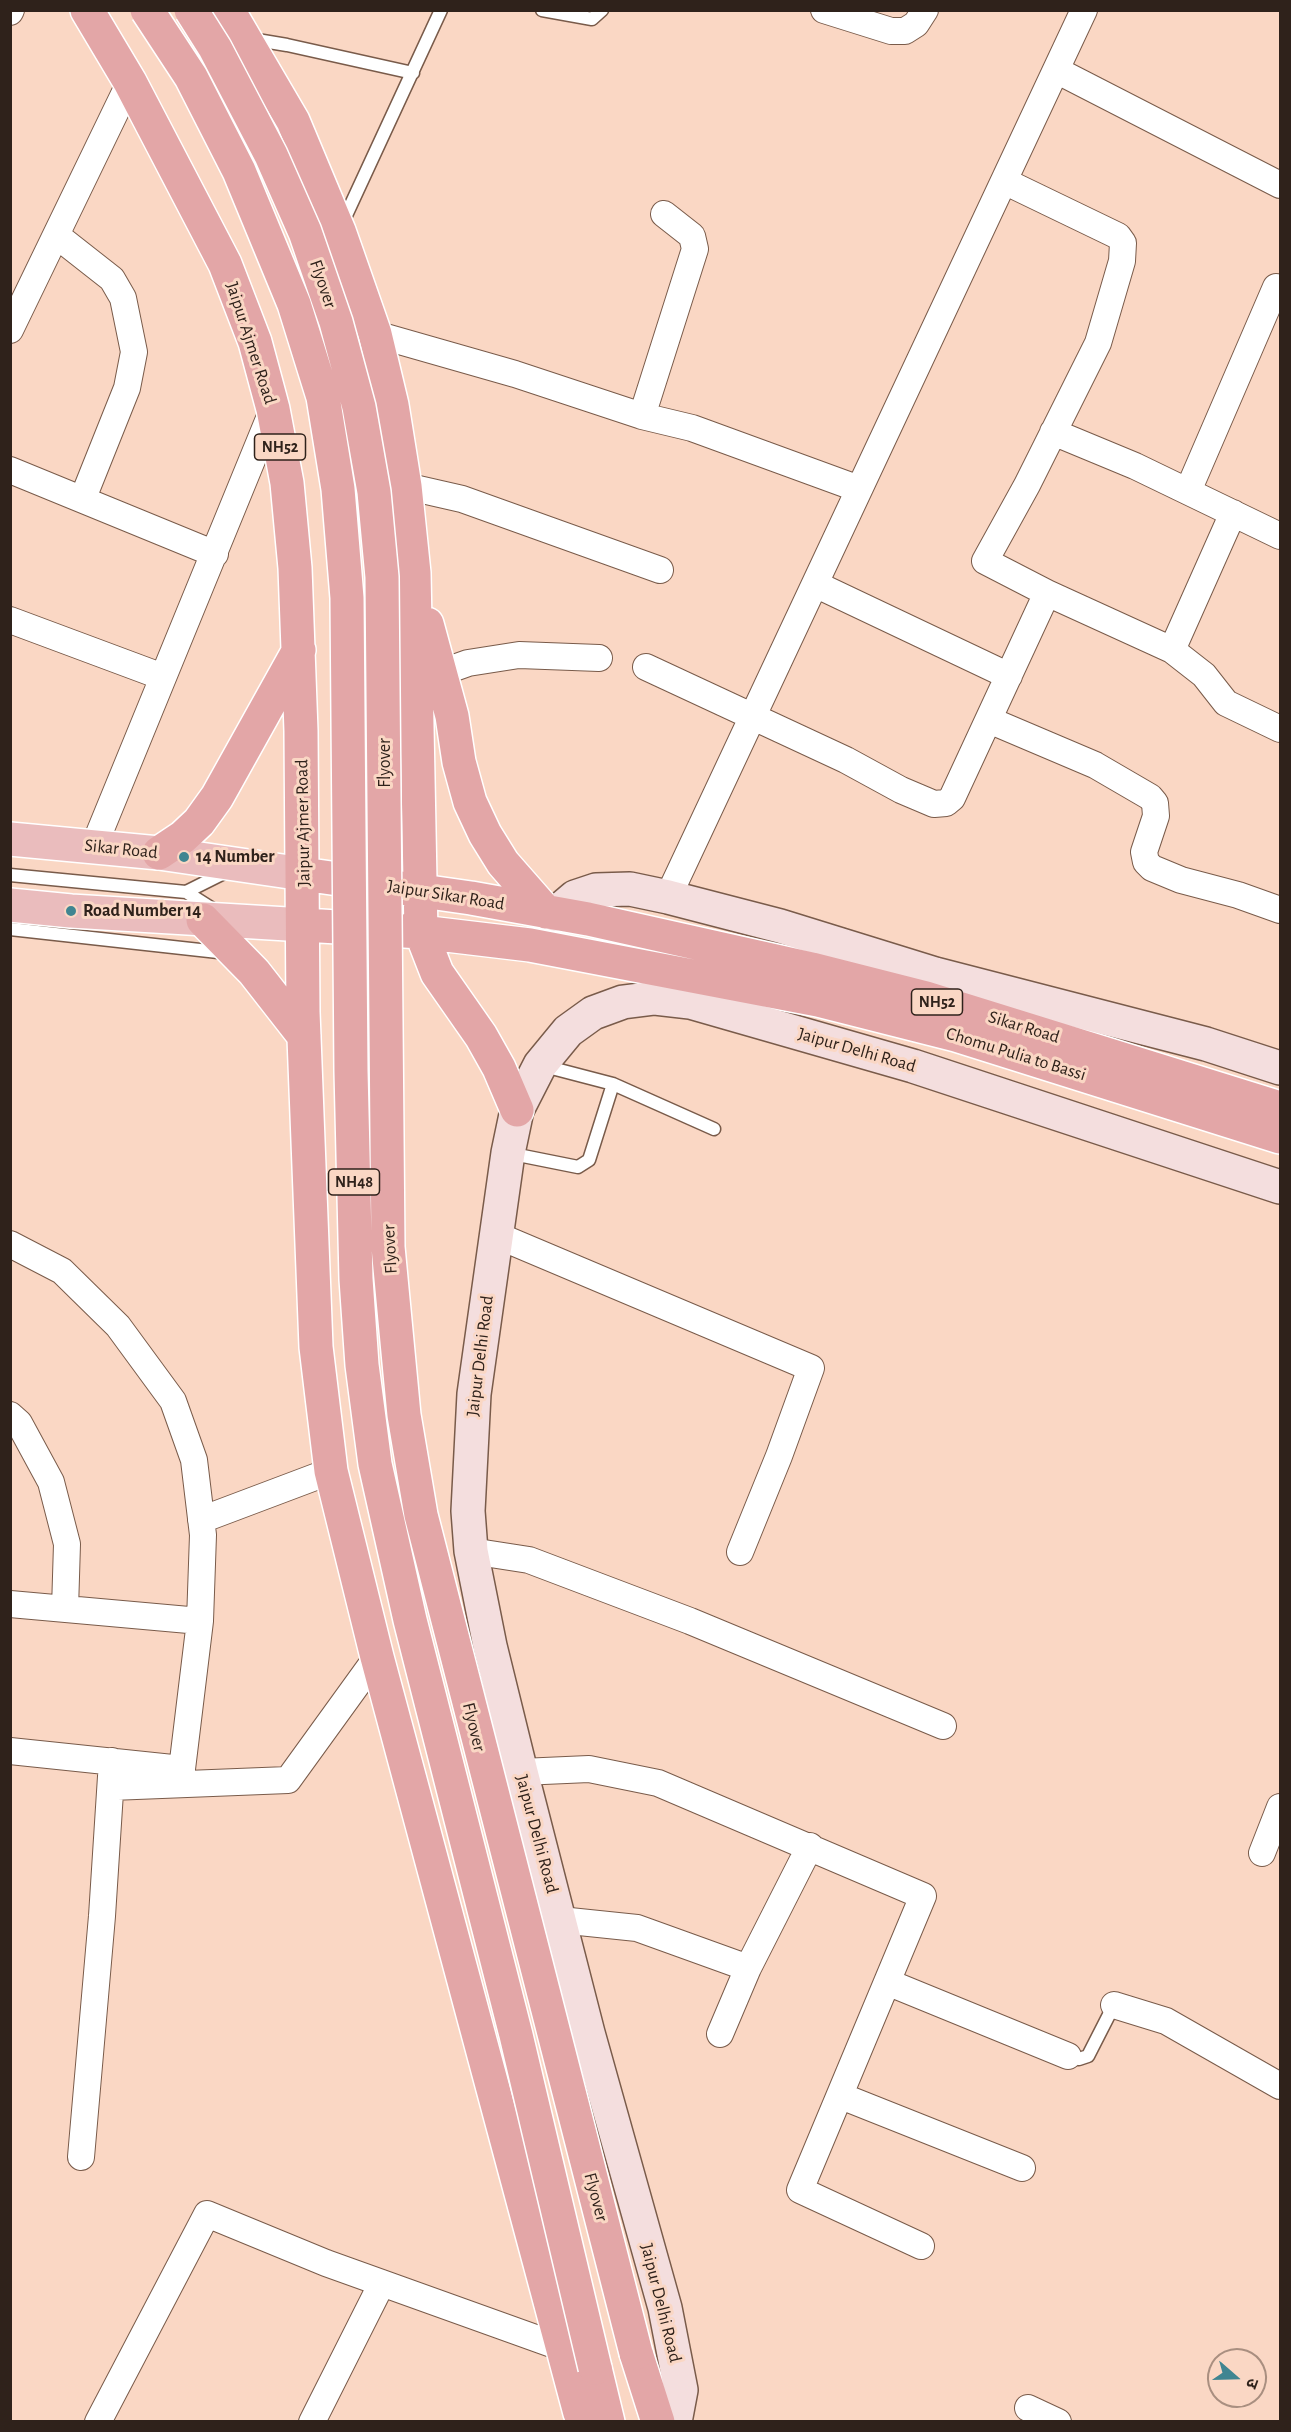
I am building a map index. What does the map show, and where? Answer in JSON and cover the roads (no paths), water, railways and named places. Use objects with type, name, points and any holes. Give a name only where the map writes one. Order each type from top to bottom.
[{"type":"highway","name":"Jaipur Ajmer Road","points":[[87,10],[130,82],[225,264],[255,342],[273,409],[287,483],[299,650],[304,1036],[316,1347],[331,1471],[376,1657],[580,2413],[588,2421]]},
{"type":"highway","name":"Flyover","points":[[147,10],[190,77],[239,171],[294,304],[322,397],[338,489],[347,597],[351,1071],[356,1279],[362,1365],[375,1464],[410,1620],[516,2036],[608,2421]]},
{"type":"highway","name":"Flyover","points":[[191,10],[215,48],[271,155],[305,232],[336,322],[359,406],[374,492],[382,577],[388,1247],[404,1415],[423,1526],[636,2352],[658,2421]]},
{"type":"highway","points":[[228,10],[293,121],[339,231],[375,334],[392,405],[405,486],[414,573],[421,932],[436,973],[481,1036],[499,1068],[517,1110]]},
{"type":"highway","points":[[414,573],[470,802],[485,834],[503,863],[550,913]]},
{"type":"highway","points":[[159,853],[183,837],[199,822],[217,797],[299,650]]},
{"type":"highway","name":"Jaipur Sikar Road","points":[[303,874],[588,919]]},
{"type":"highway","name":"Sikar Road","points":[[588,919],[812,969],[926,998],[1281,1108]]},
{"type":"highway","points":[[218,921],[237,955],[254,972],[304,1036]]},
{"type":"highway","name":"NH52","points":[[304,925],[421,932]]},
{"type":"highway","name":"Chomu Pulia to Bassi","points":[[421,932],[530,945],[678,971],[818,1000],[956,1035],[1281,1137]]},
{"type":"main road","name":"Sikar Road","points":[[10,839],[159,853],[303,874]]},
{"type":"main road","points":[[550,913],[575,897],[596,890],[630,889],[668,897],[780,926],[935,974],[1206,1044],[1281,1068]]},
{"type":"main road","points":[[10,905],[218,921],[304,925]]},
{"type":"main road","name":"Jaipur Delhi Road","points":[[675,2421],[681,2390],[665,2308],[521,1772],[490,1646],[471,1551],[468,1511],[474,1394],[508,1153],[517,1110],[540,1065],[568,1031],[593,1012],[623,1002],[655,998],[690,1002],[913,1066],[1281,1187]]},
{"type":"street","points":[[825,10],[891,31],[905,31],[916,24],[925,10]]},
{"type":"street","points":[[668,897],[1084,10]]},
{"type":"street","points":[[1056,70],[1281,185]]},
{"type":"street","points":[[10,330],[130,82]]},
{"type":"street","points":[[1004,181],[1118,236],[1123,243],[1122,261],[1098,343],[985,561],[1047,593],[1172,650],[1204,675],[1226,703],[1281,729]]},
{"type":"street","points":[[642,416],[695,249],[692,236],[664,214]]},
{"type":"street","points":[[56,235],[112,279],[123,298],[134,352],[127,388],[82,498]]},
{"type":"street","points":[[1188,491],[1276,287]]},
{"type":"street","points":[[375,334],[515,374],[642,416],[692,428],[859,489]]},
{"type":"street","points":[[94,846],[273,409]]},
{"type":"street","points":[[1053,432],[1188,491],[1281,536]]},
{"type":"street","points":[[10,470],[214,554]]},
{"type":"street","points":[[405,486],[462,499],[660,570]]},
{"type":"street","points":[[1172,650],[1233,513]]},
{"type":"street","points":[[814,584],[1009,676]]},
{"type":"street","points":[[646,667],[934,804],[946,803],[952,798],[1047,593]]},
{"type":"street","points":[[10,620],[163,677]]},
{"type":"street","points":[[440,673],[468,663],[519,655],[599,658]]},
{"type":"street","points":[[989,720],[1095,765],[1150,797],[1155,803],[1156,816],[1144,852],[1146,862],[1152,868],[1181,880],[1238,895],[1281,910]]},
{"type":"street","points":[[496,1235],[811,1368],[779,1456],[740,1552]]},
{"type":"street","points":[[10,1244],[62,1271],[118,1326],[173,1401],[194,1460],[201,1520],[200,1621],[182,1769],[10,1751]]},
{"type":"street","points":[[10,1415],[19,1423],[51,1482],[67,1544],[65,1609]]},
{"type":"street","points":[[201,1520],[331,1471]]},
{"type":"street","points":[[471,1551],[529,1560],[690,1621],[943,1725]]},
{"type":"street","points":[[10,1604],[200,1621]]},
{"type":"street","points":[[111,1787],[288,1780],[376,1657]]},
{"type":"street","points":[[81,2157],[112,1761]]},
{"type":"street","points":[[521,1772],[589,1769],[658,1783],[923,1896],[800,2190],[921,2246]]},
{"type":"street","points":[[1262,1853],[1281,1807]]},
{"type":"street","points":[[720,2034],[748,1968],[810,1846]]},
{"type":"street","points":[[560,1920],[637,1928],[748,1968]]},
{"type":"street","points":[[886,1982],[1068,2056]]},
{"type":"street","points":[[1114,2005],[1166,2021],[1281,2086]]},
{"type":"street","points":[[841,2096],[1022,2168]]},
{"type":"street","points":[[98,2421],[207,2214],[382,2283],[563,2348]]},
{"type":"street","points":[[312,2421],[382,2283]]},
{"type":"street","points":[[1028,2408],[1058,2421]]},
{"type":"lane","points":[[339,231],[441,10]]},
{"type":"lane","points":[[542,10],[592,20],[602,10]]},
{"type":"lane","points":[[247,39],[287,45],[413,72]]},
{"type":"lane","points":[[10,875],[186,892],[240,865]]},
{"type":"lane","points":[[186,892],[218,921]]},
{"type":"lane","points":[[10,929],[237,955]]},
{"type":"lane","points":[[540,1065],[613,1084],[714,1129]]},
{"type":"lane","points":[[508,1153],[578,1167],[589,1160],[613,1084]]},
{"type":"lane","points":[[1068,2056],[1079,2059],[1088,2056],[1114,2005]]},
{"type":"place","name":"14 Number","points":[[184,857]]},
{"type":"place","name":"Road Number 14","points":[[71,911]]}]
